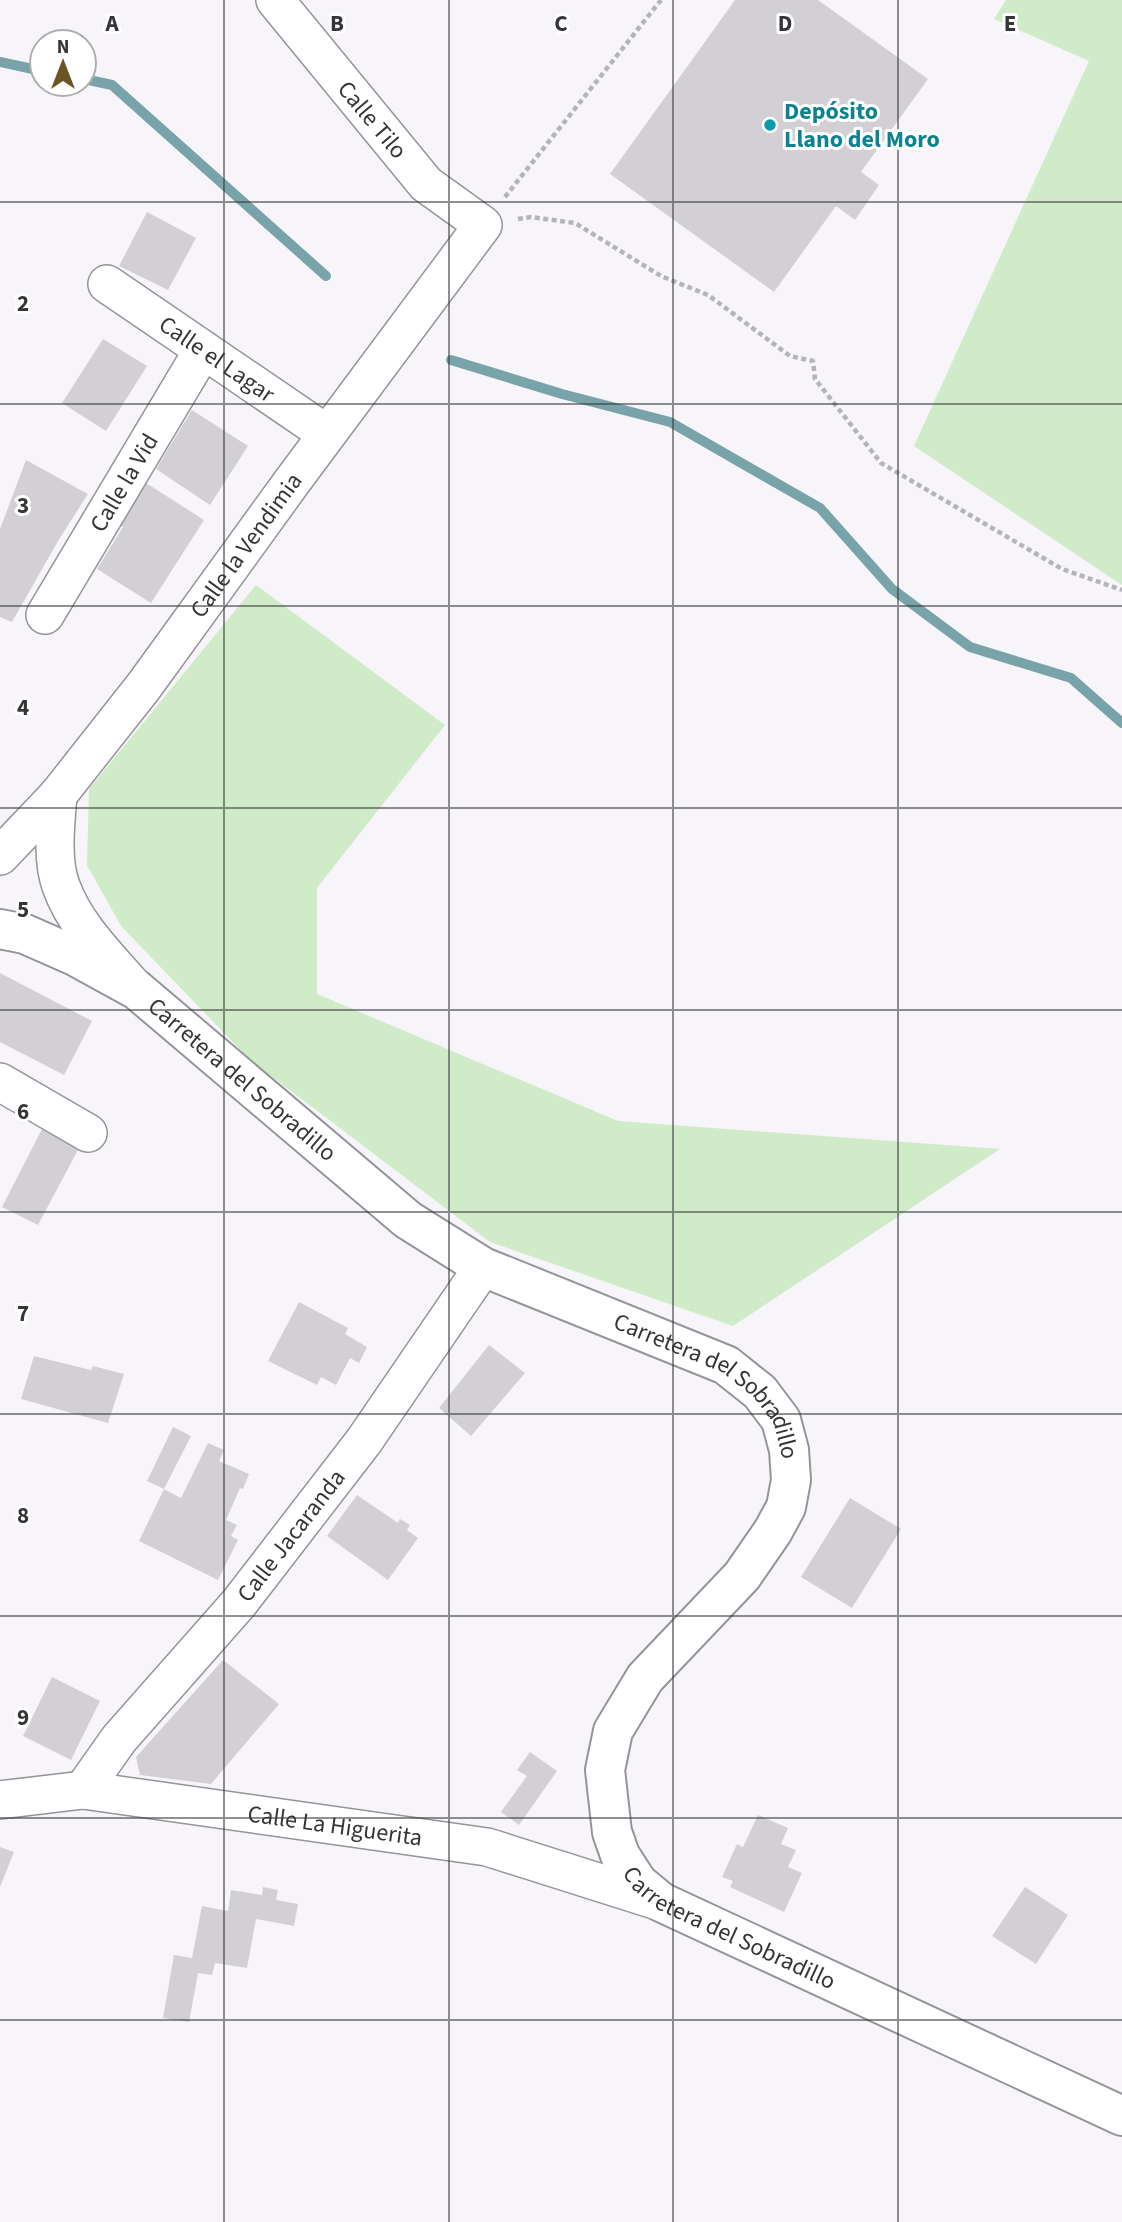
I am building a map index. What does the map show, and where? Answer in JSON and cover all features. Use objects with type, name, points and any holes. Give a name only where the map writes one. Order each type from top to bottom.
[{"type":"main road","name":"Carretera del Sobradillo","points":[[0,929],[25,934],[75,956],[137,990],[408,1220],[483,1267],[726,1365],[760,1392],[781,1420],[789,1450],[791,1480],[786,1507],[742,1576],[645,1678],[613,1731],[605,1770],[612,1832],[620,1854],[638,1883],[661,1902],[1122,2116]]},
{"type":"street","name":"Calle Tilo","points":[[275,0],[426,184],[483,225]]},
{"type":"street","name":"Calle la Vendimia","points":[[0,856],[58,795],[144,686],[483,225]]},
{"type":"street","name":"Calle el Lagar","points":[[107,284],[327,434]]},
{"type":"street","name":"Calle la Vid","points":[[45,615],[203,350]]},
{"type":"street","points":[[58,795],[55,841],[60,884],[76,919],[137,990]]},
{"type":"street","points":[[0,1082],[88,1133]]},
{"type":"street","name":"Calle Jacaranda","points":[[83,1790],[119,1739],[239,1603],[339,1474],[483,1267]]},
{"type":"street","name":"Calle La Higuerita","points":[[0,1800],[83,1790],[487,1847],[661,1902]]},
{"type":"path","points":[[483,225],[661,0]]},
{"type":"path","points":[[483,225],[531,217],[575,223],[661,276],[708,295],[790,356],[813,361],[815,379],[881,463],[1062,569],[1122,590]]},
{"type":"green space","points":[[1006,0],[1122,0],[1122,585],[914,446],[1089,61],[994,19]]},
{"type":"green space","points":[[256,585],[445,725],[317,888],[317,994],[618,1121],[1000,1149],[733,1326],[490,1242],[250,1060],[121,926],[87,865],[89,789]]},
{"type":"building","name":"Depósito Llano del Moro","points":[[735,0],[818,0],[928,79],[861,172],[879,185],[855,220],[836,206],[774,292],[610,174]]},
{"type":"building","points":[[147,212],[196,238],[168,290],[119,266]]},
{"type":"building","points":[[103,339],[147,366],[106,431],[62,403]]},
{"type":"building","points":[[192,410],[248,446],[210,505],[156,469]]},
{"type":"building","points":[[26,460],[88,494],[12,622],[0,617],[0,529]]},
{"type":"building","points":[[146,483],[204,520],[151,603],[97,569],[123,527],[119,524]]},
{"type":"building","points":[[0,973],[92,1021],[64,1075],[0,1042]]},
{"type":"building","points":[[42,1129],[79,1148],[38,1225],[2,1207]]},
{"type":"building","points":[[299,1302],[348,1328],[345,1334],[367,1347],[359,1363],[350,1358],[336,1385],[321,1377],[317,1385],[268,1361]]},
{"type":"building","points":[[489,1345],[525,1373],[471,1436],[439,1408]]},
{"type":"building","points":[[34,1356],[91,1370],[93,1366],[124,1374],[108,1423],[21,1399]]},
{"type":"building","points":[[173,1427],[191,1436],[164,1489],[147,1481]]},
{"type":"building","points":[[208,1443],[224,1450],[219,1461],[249,1474],[226,1520],[237,1525],[231,1536],[238,1540],[218,1580],[139,1541],[164,1489],[181,1498]]},
{"type":"building","points":[[357,1495],[398,1523],[400,1519],[410,1525],[407,1530],[418,1538],[388,1580],[327,1536]]},
{"type":"building","points":[[850,1498],[901,1529],[852,1608],[801,1577]]},
{"type":"building","points":[[223,1660],[279,1704],[211,1784],[140,1775],[136,1757]]},
{"type":"building","points":[[52,1677],[100,1701],[71,1760],[23,1736]]},
{"type":"building","points":[[530,1752],[557,1771],[519,1825],[501,1812],[527,1776],[517,1770]]},
{"type":"building","points":[[758,1815],[788,1828],[781,1844],[796,1850],[788,1867],[802,1873],[784,1912],[730,1887],[733,1881],[722,1877],[737,1844],[743,1847]]},
{"type":"building","points":[[0,1847],[14,1852],[0,1887]]},
{"type":"building","points":[[263,1887],[278,1890],[276,1900],[298,1904],[294,1926],[256,1919],[247,1968],[215,1963],[212,1975],[198,1973],[189,2022],[163,2018],[174,1955],[192,1958],[202,1906],[228,1911],[231,1890],[262,1895]]},
{"type":"building","points":[[1025,1887],[1068,1915],[1036,1964],[992,1936]]},
{"type":"waterway","points":[[0,62],[28,68]]},
{"type":"waterway","points":[[98,82],[112,85],[326,276]]},
{"type":"waterway","points":[[451,360],[562,394],[670,422],[820,508],[892,589],[970,647],[1071,678],[1122,723]]},
{"type":"place","name":"Depósito Llano del Moro","points":[[770,125]]}]
